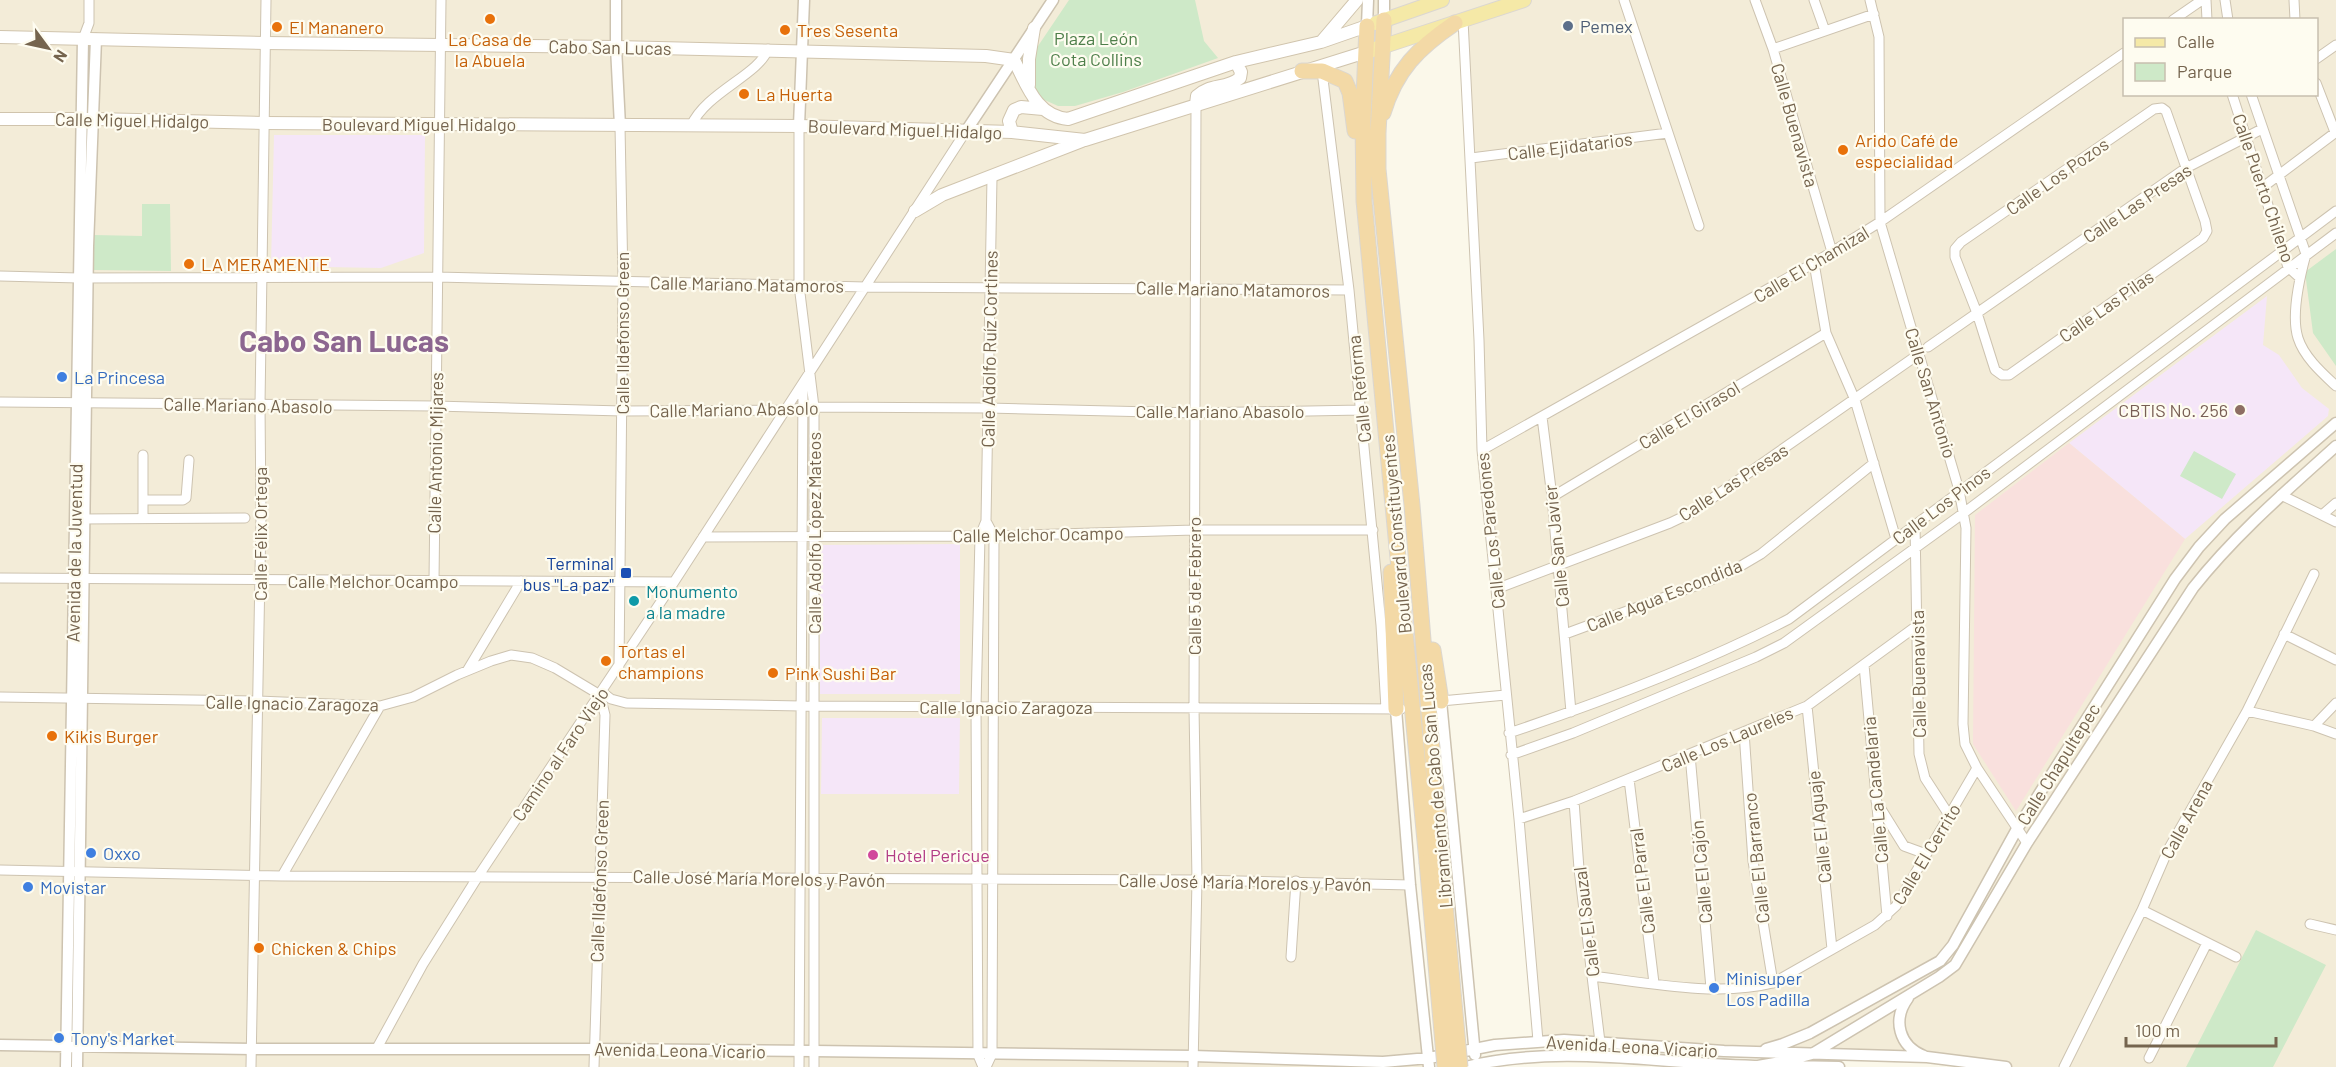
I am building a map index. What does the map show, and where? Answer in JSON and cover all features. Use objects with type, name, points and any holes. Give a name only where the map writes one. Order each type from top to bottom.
[{"type":"highway","name":"Boulevard Constituyentes","points":[[1384,20],[1378,170],[1412,505]]},
{"type":"highway","points":[[1378,133],[1386,105],[1401,72],[1421,48],[1459,22]]},
{"type":"highway","name":"Boulevard Constituyentes","points":[[1367,26],[1363,121],[1364,201],[1412,708],[1434,861],[1445,1067]]},
{"type":"highway","points":[[1302,71],[1322,71],[1341,78],[1348,87],[1364,201]]},
{"type":"highway","points":[[1412,505],[1441,701]]},
{"type":"highway","name":"Libramiento de Cabo San Lucas","points":[[1412,505],[1434,861],[1460,1067]]},
{"type":"highway","points":[[1391,709],[1394,507]]},
{"type":"main road","points":[[1321,42],[1357,0]]},
{"type":"main road","points":[[1420,0],[1441,0]]},
{"type":"main road","points":[[1014,60],[1035,101],[1042,109],[1053,116],[1068,119],[1236,62],[1321,42],[1441,0]]},
{"type":"main road","name":"Boulevard Miguel Hidalgo","points":[[264,123],[799,126],[1012,132],[1085,140],[1382,48],[1524,0]]},
{"type":"main road","points":[[1029,90],[1029,59],[1034,28]]},
{"type":"main road","name":"Cabo San Lucas","points":[[0,37],[265,43],[768,49],[986,56],[1014,60]]},
{"type":"main road","points":[[1196,104],[1197,96],[1203,90],[1235,82],[1240,78],[1241,72],[1236,62]]},
{"type":"main road","points":[[1012,132],[1009,121],[1014,110],[1021,107],[1042,109]]},
{"type":"main road","name":"Calle Miguel Hidalgo","points":[[0,119],[264,123]]},
{"type":"main road","points":[[915,211],[942,195],[1085,140]]},
{"type":"street","points":[[89,0],[90,39]]},
{"type":"street","name":"Calle Félix Ortega","points":[[251,1067],[260,580],[261,278],[266,0]]},
{"type":"street","name":"Calle Antonio Mijares","points":[[434,581],[441,0]]},
{"type":"street","name":"Calle Ildefonso Green","points":[[616,0],[623,281],[619,666]]},
{"type":"street","name":"Calle Adolfo López Mateos","points":[[804,0],[799,126],[799,285],[814,407],[814,1067]]},
{"type":"street","points":[[966,131],[1053,0]]},
{"type":"street","name":"Boulevard Constituyentes","points":[[1367,26],[1368,0]]},
{"type":"street","name":"Boulevard Constituyentes","points":[[1384,0],[1384,20]]},
{"type":"street","points":[[1624,0],[1699,226]]},
{"type":"street","name":"Calle Buenavista","points":[[1755,0],[1773,49],[1832,252]]},
{"type":"street","points":[[1814,0],[1825,31]]},
{"type":"street","name":"Calle San Antonio","points":[[1870,0],[1879,37],[1880,222],[1965,512],[1963,724],[1965,744],[1977,768],[2027,843]]},
{"type":"street","points":[[2176,18],[2204,0],[2207,18]]},
{"type":"street","points":[[2225,0],[2228,18]]},
{"type":"street","points":[[2295,0],[2295,18]]},
{"type":"street","points":[[1773,49],[1874,14]]},
{"type":"street","name":"Calle Los Paredones","points":[[1459,22],[1471,158],[1482,450],[1519,819],[1538,1041]]},
{"type":"street","name":"Avenida de la Juventud","points":[[77,1067],[72,1045],[83,278],[90,39]]},
{"type":"street","points":[[2318,58],[2336,45]]},
{"type":"street","points":[[691,126],[704,106],[760,62],[768,49]]},
{"type":"street","name":"Calle El Chamizal","points":[[1482,450],[1832,252],[1880,222],[2123,54]]},
{"type":"street","name":"Calle Reforma","points":[[1322,71],[1349,290],[1391,709]]},
{"type":"street","points":[[2263,187],[2336,132],[2318,88]]},
{"type":"street","name":"Calle Puerto Chileno","points":[[2233,96],[2288,267],[2300,278]]},
{"type":"street","name":"Calle Puerto Chileno","points":[[2252,96],[2306,254],[2300,278],[2296,318],[2297,337],[2306,355],[2336,386]]},
{"type":"street","name":"Calle 5 de Febrero","points":[[1193,1062],[1197,880],[1194,708],[1196,104]]},
{"type":"street","name":"Calle Los Pozos","points":[[1977,313],[1955,257],[1955,249],[1961,242],[2154,109],[2162,108],[2166,111],[2186,168]]},
{"type":"street","name":"Calle Las Presas","points":[[1928,347],[2186,168],[2262,129]]},
{"type":"street","name":"Camino al Faro Viejo","points":[[377,1048],[418,973],[477,878],[803,386],[966,131]]},
{"type":"street","name":"Calle Ejidatarios","points":[[1471,158],[1668,133]]},
{"type":"street","name":"Calle Las Pilas","points":[[1977,313],[1995,370],[2002,375],[2009,375],[2202,238],[2207,231],[2186,168]]},
{"type":"street","name":"Calle Adolfo Ruíz Cortines","points":[[985,1067],[978,1055],[976,707],[980,536],[986,521],[992,177]]},
{"type":"street","name":"Calle Los Pinos","points":[[1509,733],[1570,712],[1734,646],[1789,619],[2336,211]]},
{"type":"street","name":"Calle Los Pinos","points":[[1512,755],[1573,733],[1756,657],[1798,633],[1965,512],[2336,233]]},
{"type":"street","points":[[1814,263],[1826,333],[1854,400],[1896,539]]},
{"type":"street","name":"Calle Mariano Matamoros","points":[[0,276],[83,278],[437,277],[866,287],[1196,287],[1349,290]]},
{"type":"street","name":"Calle El Girasol","points":[[1552,497],[1826,333]]},
{"type":"street","name":"Calle Las Presas","points":[[1496,589],[1691,513],[1919,354]]},
{"type":"street","name":"Calle Adolfo López Mateos","points":[[799,1067],[803,386]]},
{"type":"street","name":"Calle Mariano Abasolo","points":[[0,402],[435,406],[622,411],[786,410],[814,407],[1195,413],[1361,410]]},
{"type":"street","name":"Calle San Javier","points":[[1542,417],[1552,497],[1570,712]]},
{"type":"street","name":"Calle Chapultepec","points":[[1748,1052],[1783,1044],[1810,1032],[1940,961],[1953,945],[2017,829],[2175,579],[2199,547],[2225,519],[2336,423]]},
{"type":"street","name":"Calle Chapultepec","points":[[1758,1066],[1786,1062],[1812,1054],[1946,973],[1960,959],[2027,843],[2193,588],[2219,555],[2336,446]]},
{"type":"street","points":[[143,455],[143,518]]},
{"type":"street","points":[[144,500],[183,500],[186,498],[189,460]]},
{"type":"street","name":"Calle Agua Escondida","points":[[1565,634],[1711,580],[1739,567],[1761,554],[1874,464]]},
{"type":"street","points":[[2281,495],[2336,522]]},
{"type":"street","points":[[2322,515],[2336,503]]},
{"type":"street","points":[[79,519],[245,518]]},
{"type":"street","name":"Calle Adolfo Ruíz Cortines","points":[[985,1067],[992,1054],[994,707],[993,536],[986,521]]},
{"type":"street","name":"Calle Buenavista","points":[[1915,525],[1919,754],[1925,778],[1949,816]]},
{"type":"street","name":"Calle Melchor Ocampo","points":[[703,537],[993,536],[1194,530],[1373,530]]},
{"type":"street","name":"Calle Arena","points":[[2064,1067],[2142,910],[2168,850],[2247,711],[2314,574]]},
{"type":"street","name":"Calle Melchor Ocampo","points":[[0,578],[674,582]]},
{"type":"street","points":[[467,671],[521,581]]},
{"type":"street","name":"Calle Los Laureles","points":[[1519,819],[1574,801],[1807,706],[1917,625]]},
{"type":"street","points":[[2284,634],[2336,660]]},
{"type":"street","name":"Calle Ignacio Zaragoza","points":[[0,697],[258,701],[380,706],[413,697],[502,657],[522,656],[555,668],[601,694],[626,703],[801,706],[1412,708]]},
{"type":"street","name":"Calle La Candelaria","points":[[1864,665],[1887,916]]},
{"type":"street","name":"Calle Ildefonso Green","points":[[594,1067],[598,877],[605,715],[601,694]]},
{"type":"street","points":[[1472,1066],[1474,1048],[1471,1009],[1441,701],[1506,695]]},
{"type":"street","points":[[2314,726],[2336,703]]},
{"type":"street","points":[[282,876],[380,706]]},
{"type":"street","name":"Calle El Aguaje","points":[[1807,706],[1832,949]]},
{"type":"street","points":[[1391,709],[1429,1063]]},
{"type":"street","points":[[2247,711],[2314,726],[2336,734]]},
{"type":"street","name":"Calle El Barranco","points":[[1744,732],[1753,861],[1773,982]]},
{"type":"street","name":"Calle El Cajón","points":[[1690,755],[1712,988]]},
{"type":"street","name":"Calle El Cerrito","points":[[1592,976],[1712,988],[1757,987],[1773,982],[1887,916],[1896,906],[1977,768]]},
{"type":"street","name":"Calle El Parral","points":[[1629,779],[1654,983]]},
{"type":"street","points":[[1875,799],[1904,846],[1926,854]]},
{"type":"street","name":"Calle El Sauzal","points":[[1574,801],[1579,868],[1600,1042]]},
{"type":"street","name":"Calle José María Morelos y Pavón","points":[[0,870],[254,876],[1197,880],[1410,885]]},
{"type":"street","points":[[1291,957],[1296,881]]},
{"type":"street","points":[[2142,910],[2236,957]]},
{"type":"street","points":[[2310,924],[2336,930]]},
{"type":"street","points":[[2149,1058],[2207,943]]},
{"type":"street","points":[[1912,993],[1900,1010],[1899,1031],[1910,1048],[1927,1058]]},
{"type":"street","points":[[1423,1014],[1434,1028],[1449,1032],[1464,1023],[1471,1009]]},
{"type":"street","points":[[1810,1032],[1808,1042],[1812,1054],[1827,1066]]},
{"type":"street","name":"Avenida Leona Vicario","points":[[0,1045],[992,1054],[1193,1062],[1383,1065],[1429,1063],[1474,1048],[1538,1041],[1600,1042],[1748,1052],[1927,1058],[2006,1067]]},
{"type":"street","name":"Avenida de la Juventud","points":[[66,1067],[72,1045]]},
{"type":"street","points":[[1544,1055],[1545,1067]]},
{"type":"street","name":"Avenida Leona Vicario","points":[[1472,1066],[1544,1055],[1585,1055],[1665,1064],[1839,1067]]},
{"type":"street","points":[[1514,1067],[1527,1058]]},
{"type":"shaded area","points":[[0,0],[2336,0],[2336,1067],[2006,1067],[1538,1041],[1489,512],[1463,21],[1366,52],[1363,121],[1394,506],[1391,598],[1429,1067],[0,1067]]},
{"type":"shaded area","points":[[274,135],[425,135],[424,253],[381,268],[271,266]]},
{"type":"shaded area","points":[[2267,296],[2263,345],[2279,355],[2302,388],[2329,409],[2328,416],[2185,539],[2069,443]]},
{"type":"shaded area","points":[[2069,443],[2185,539],[2016,811],[1973,744],[1975,515]]},
{"type":"shaded area","points":[[960,544],[960,694],[820,694],[820,545]]},
{"type":"shaded area","points":[[822,718],[960,718],[959,794],[821,794]]},
{"type":"green space","name":"Plaza León Cota Collins","points":[[1069,0],[1195,0],[1204,41],[1218,58],[1123,92],[1075,106],[1058,106],[1038,97],[1030,80],[1036,49]]},
{"type":"green space","points":[[142,204],[170,204],[171,271],[94,270],[94,235],[142,236]]},
{"type":"green space","points":[[2336,249],[2336,366],[2313,333],[2305,272]]},
{"type":"green space","points":[[2194,451],[2236,474],[2222,499],[2180,476]]},
{"type":"green space","points":[[2256,930],[2326,965],[2273,1067],[2186,1067]]},
{"type":"place","name":"La Casa de la Abuela","points":[[490,19]]},
{"type":"place","name":"Pemex","points":[[1568,26]]},
{"type":"place","name":"El Mananero","points":[[277,27]]},
{"type":"place","name":"Tres Sesenta","points":[[785,30]]},
{"type":"place","name":"La Huerta","points":[[744,94]]},
{"type":"place","name":"Arido Café de especialidad","points":[[1843,150]]},
{"type":"place","name":"LA MERAMENTE","points":[[189,264]]},
{"type":"place","name":"La Princesa","points":[[62,377]]},
{"type":"place","name":"CBTIS No. 256","points":[[2240,410]]},
{"type":"place","name":"Terminal bus \"La paz\"","points":[[626,573]]},
{"type":"place","name":"Monumento a la madre","points":[[634,601]]},
{"type":"place","name":"Tortas el champions","points":[[606,661]]},
{"type":"place","name":"Pink Sushi Bar","points":[[773,673]]},
{"type":"place","name":"Kikis Burger","points":[[52,736]]},
{"type":"place","name":"Oxxo","points":[[91,853]]},
{"type":"place","name":"Hotel Pericue","points":[[873,855]]},
{"type":"place","name":"Movistar","points":[[28,887]]},
{"type":"place","name":"Chicken & Chips","points":[[259,948]]},
{"type":"place","name":"Minisuper Los Padilla","points":[[1714,988]]},
{"type":"place","name":"Tony's Market","points":[[59,1038]]},
{"type":"district","name":"Cabo San Lucas","points":[[344,340]]}]
